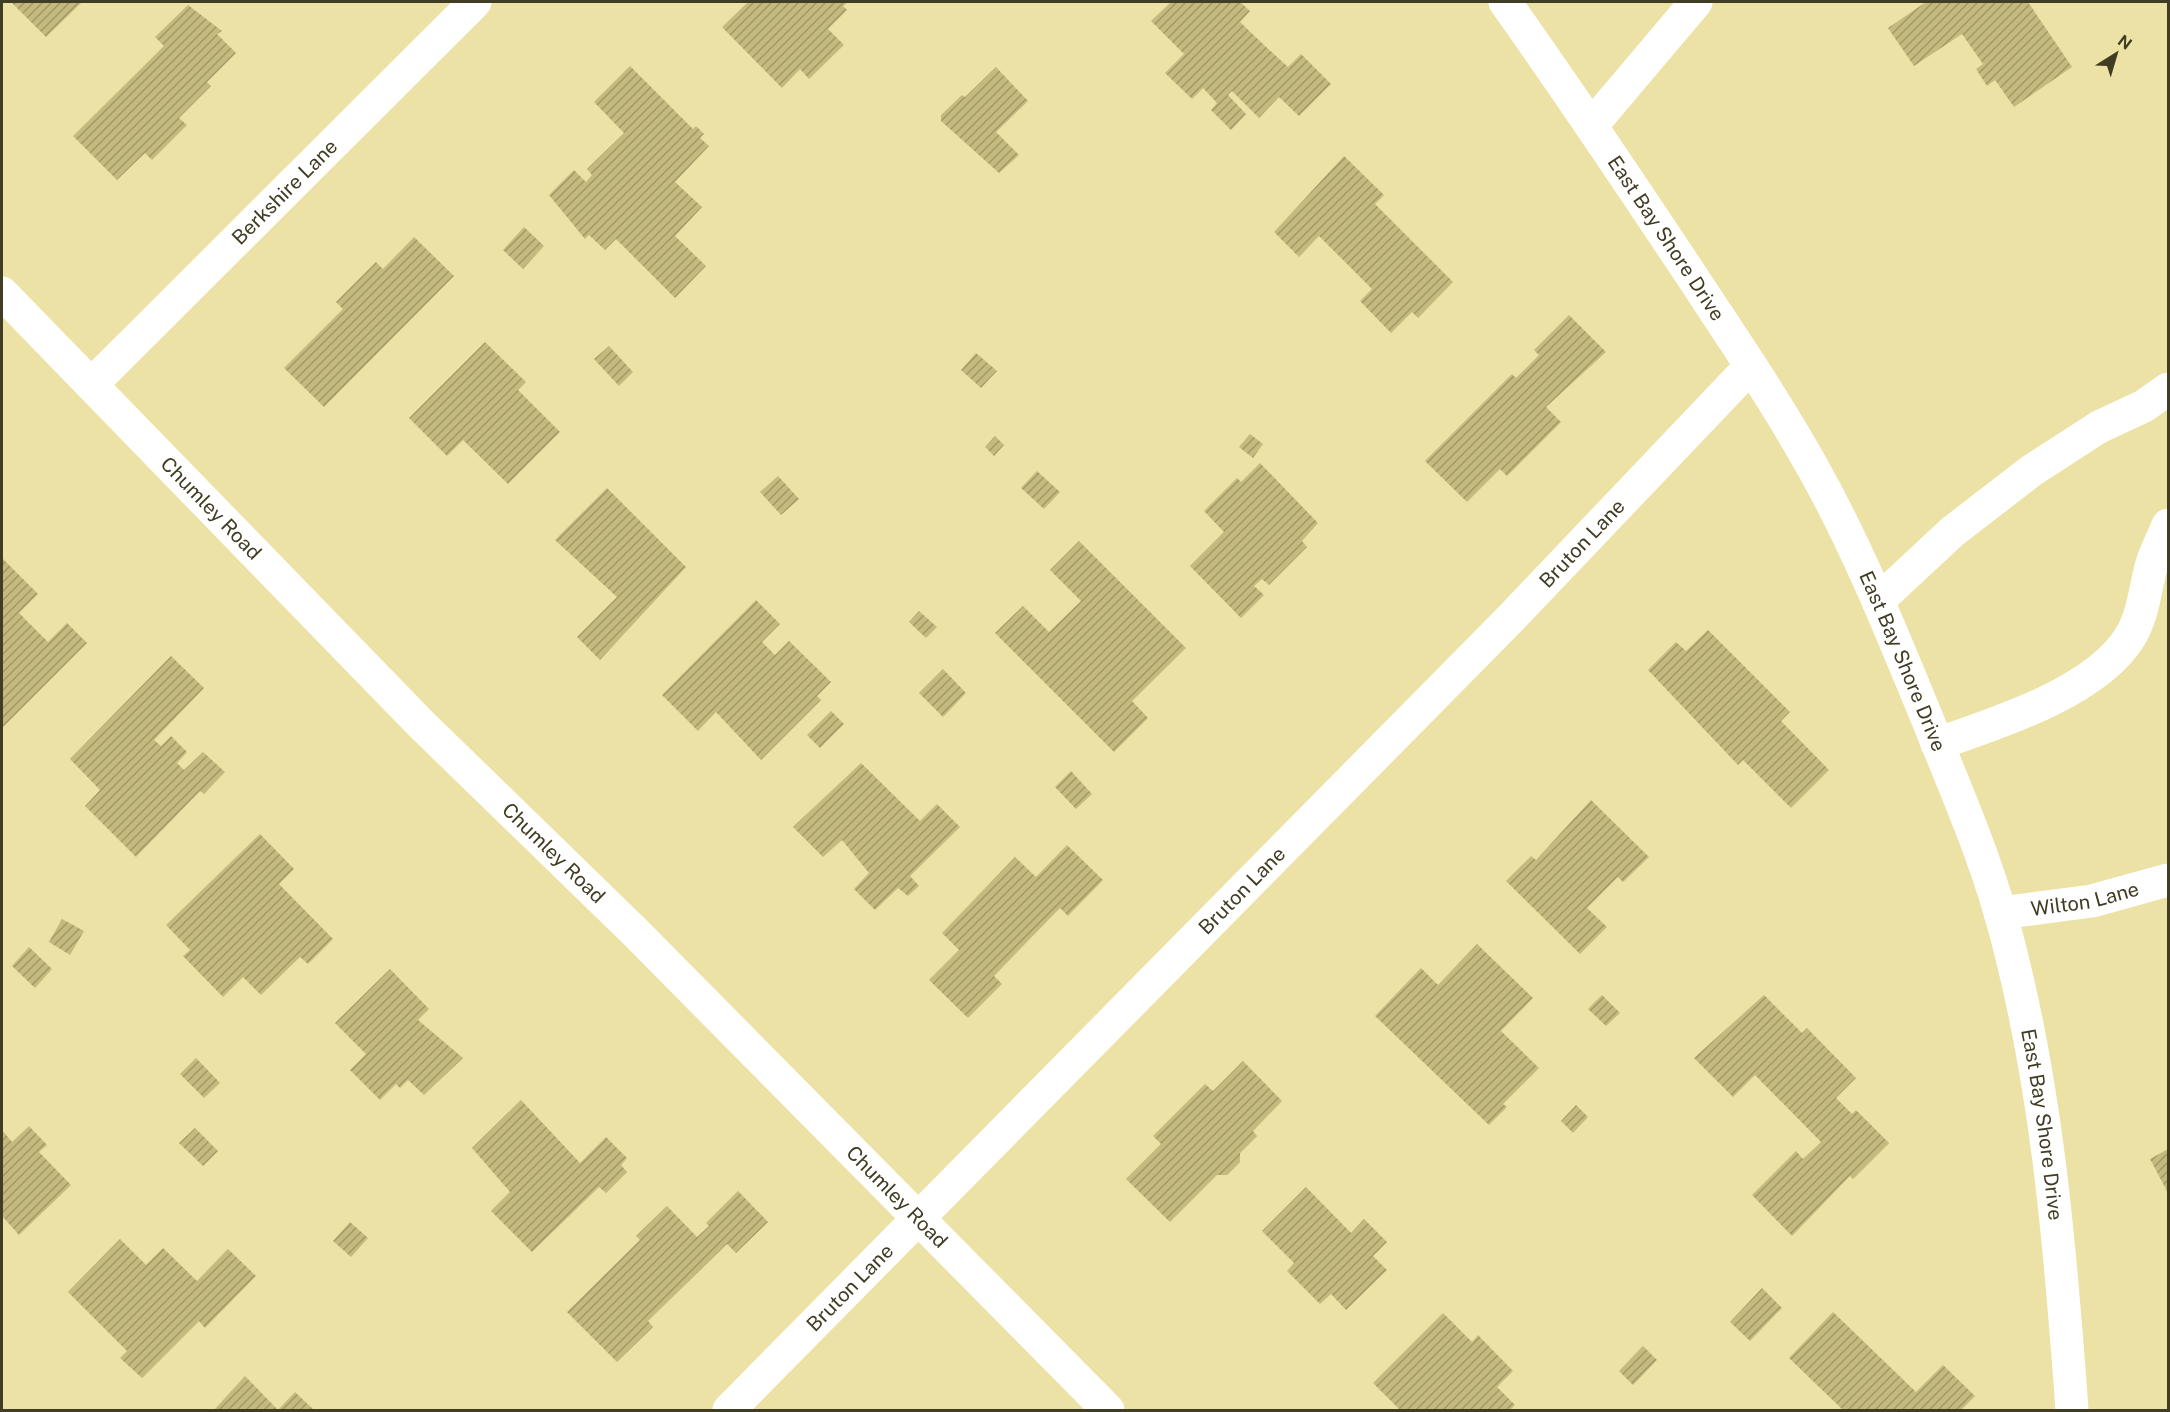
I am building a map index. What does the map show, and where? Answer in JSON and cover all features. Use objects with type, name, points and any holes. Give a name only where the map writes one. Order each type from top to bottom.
[{"type":"street","name":"Berkshire Lane","points":[[92,384],[475,2]]},
{"type":"street","name":"East Bay Shore Drive","points":[[1505,2],[1592,125],[1751,366],[1813,468],[1878,601],[1976,835],[2000,913],[2023,1004],[2043,1113],[2064,1298],[2072,1410]]},
{"type":"street","points":[[1592,125],[1696,2]]},
{"type":"street","name":"Chumley Road","points":[[2,293],[421,724],[636,933],[1108,1410]]},
{"type":"street","name":"Bruton Lane","points":[[729,1410],[919,1221],[1502,627],[1751,366]]},
{"type":"street","points":[[1878,601],[1952,532],[2031,471],[2099,427],[2144,406],[2169,389]]},
{"type":"street","points":[[1937,744],[2011,719],[2081,682],[2112,662],[2131,636],[2143,604],[2151,564],[2169,525]]},
{"type":"street","name":"Wilton Lane","points":[[2000,913],[2092,900],[2169,880]]},
{"type":"building","points":[[11,2],[82,2],[46,37]]},
{"type":"building","points":[[748,2],[848,2],[843,6],[847,10],[828,29],[844,45],[809,79],[800,69],[782,88],[722,27]]},
{"type":"building","points":[[1171,2],[1240,2],[1250,11],[1240,22],[1288,67],[1301,54],[1331,84],[1299,116],[1279,97],[1259,118],[1232,91],[1228,95],[1246,114],[1231,130],[1211,110],[1217,103],[1203,88],[1192,99],[1165,73],[1184,54],[1151,21]]},
{"type":"building","points":[[1926,2],[2028,2],[2072,67],[2014,107],[1995,80],[1987,86],[1976,69],[1983,64],[1962,34],[1914,66],[1888,28]]},
{"type":"building","points":[[188,5],[222,31],[217,34],[236,53],[207,82],[211,86],[179,118],[187,125],[152,160],[145,153],[117,180],[73,136],[164,46],[155,37]]},
{"type":"building","points":[[630,66],[693,129],[696,126],[704,134],[700,138],[709,146],[675,182],[702,207],[675,236],[706,266],[675,298],[616,239],[605,250],[589,235],[585,239],[549,195],[574,170],[586,182],[592,175],[587,169],[624,133],[594,102]]},
{"type":"building","points":[[996,67],[1028,101],[996,132],[1019,155],[999,173],[941,121],[941,115],[962,95],[965,97]]},
{"type":"building","points":[[1344,156],[1384,195],[1375,204],[1453,282],[1418,318],[1412,312],[1391,333],[1360,301],[1372,289],[1319,236],[1299,257],[1274,232]]},
{"type":"building","points":[[524,227],[544,246],[523,269],[503,250]]},
{"type":"building","points":[[414,237],[454,276],[324,407],[284,368],[343,309],[336,302],[376,262],[383,269]]},
{"type":"building","points":[[1569,315],[1606,352],[1546,407],[1561,422],[1507,476],[1500,469],[1467,502],[1425,461],[1512,374],[1516,378],[1539,355],[1534,350]]},
{"type":"building","points":[[485,342],[526,382],[518,390],[560,432],[508,484],[463,440],[447,456],[409,418]]},
{"type":"building","points":[[609,346],[633,372],[619,386],[594,359]]},
{"type":"building","points":[[976,353],[997,371],[981,388],[961,370]]},
{"type":"building","points":[[1250,434],[1263,444],[1253,458],[1239,447]]},
{"type":"building","points":[[995,436],[1004,445],[994,456],[985,447]]},
{"type":"building","points":[[1260,463],[1318,523],[1302,541],[1307,547],[1269,585],[1262,579],[1254,586],[1264,595],[1241,618],[1190,566],[1224,532],[1204,511],[1237,478],[1241,482]]},
{"type":"building","points":[[1037,471],[1060,492],[1044,509],[1021,488]]},
{"type":"building","points":[[778,476],[799,499],[781,515],[760,492]]},
{"type":"building","points":[[607,488],[686,567],[600,660],[577,637],[617,597],[555,540]]},
{"type":"building","points":[[1079,541],[1186,648],[1132,701],[1148,718],[1114,752],[995,633],[1023,606],[1049,632],[1081,601],[1050,570]]},
{"type":"building","points":[[3,559],[38,594],[19,613],[48,642],[67,623],[87,643],[2,728]]},
{"type":"building","points":[[756,600],[780,624],[762,642],[775,655],[789,641],[831,682],[817,696],[821,700],[761,760],[716,712],[698,731],[662,695]]},
{"type":"building","points":[[919,611],[937,627],[926,638],[909,622]]},
{"type":"building","points":[[1708,630],[1790,712],[1781,721],[1829,770],[1791,808],[1743,760],[1738,765],[1648,670],[1676,642],[1686,651]]},
{"type":"building","points":[[171,656],[204,688],[154,740],[161,746],[171,736],[187,752],[177,763],[184,770],[203,752],[225,772],[204,794],[200,791],[136,857],[85,806],[100,790],[70,759]]},
{"type":"building","points":[[943,669],[966,693],[943,717],[919,693]]},
{"type":"building","points":[[831,711],[844,724],[820,748],[807,735]]},
{"type":"building","points":[[861,763],[920,821],[937,804],[960,827],[910,876],[919,886],[908,896],[898,888],[875,910],[854,889],[869,873],[842,840],[823,857],[793,827]]},
{"type":"building","points":[[1071,771],[1092,794],[1076,809],[1055,787]]},
{"type":"building","points":[[1591,800],[1649,857],[1623,882],[1618,877],[1587,908],[1607,927],[1580,954],[1506,881],[1531,856],[1536,860]]},
{"type":"building","points":[[260,834],[294,869],[279,884],[333,939],[308,964],[300,957],[261,995],[243,977],[223,997],[183,956],[190,950],[166,925]]},
{"type":"building","points":[[1067,845],[1103,880],[1068,916],[1060,908],[994,976],[1002,984],[968,1018],[929,980],[959,950],[942,933],[1015,857],[1036,877]]},
{"type":"building","points":[[62,919],[84,931],[70,955],[49,942]]},
{"type":"building","points":[[1477,944],[1533,998],[1501,1031],[1539,1068],[1503,1104],[1507,1107],[1489,1125],[1375,1016],[1421,968],[1438,985]]},
{"type":"building","points":[[29,947],[52,969],[35,988],[12,966]]},
{"type":"building","points":[[390,969],[429,1009],[418,1020],[463,1058],[424,1095],[408,1080],[400,1088],[396,1084],[380,1100],[350,1070],[366,1054],[335,1023]]},
{"type":"building","points":[[1602,995],[1620,1013],[1606,1026],[1588,1009]]},
{"type":"building","points":[[1764,995],[1802,1033],[1807,1028],[1856,1078],[1836,1098],[1852,1114],[1856,1110],[1889,1143],[1853,1179],[1850,1176],[1792,1236],[1752,1195],[1796,1151],[1803,1159],[1821,1142],[1755,1075],[1733,1097],[1694,1058]]},
{"type":"building","points":[[196,1058],[220,1083],[204,1098],[180,1074]]},
{"type":"building","points":[[1243,1061],[1282,1101],[1253,1131],[1257,1136],[1240,1153],[1240,1162],[1227,1175],[1217,1175],[1170,1222],[1126,1179],[1161,1144],[1153,1136],[1205,1084],[1213,1091]]},
{"type":"building","points":[[521,1100],[580,1163],[606,1137],[627,1158],[621,1165],[627,1172],[606,1193],[599,1187],[532,1252],[491,1211],[510,1192],[472,1148]]},
{"type":"building","points":[[1576,1105],[1588,1117],[1573,1133],[1561,1121]]},
{"type":"building","points":[[29,1126],[47,1145],[39,1152],[71,1185],[19,1235],[2,1216],[2,1130],[12,1142]]},
{"type":"building","points":[[195,1128],[218,1151],[203,1166],[179,1143]]},
{"type":"building","points":[[2168,1149],[2168,1193],[2150,1159]]},
{"type":"building","points":[[1306,1187],[1351,1233],[1364,1219],[1387,1242],[1373,1256],[1387,1270],[1346,1310],[1331,1294],[1320,1304],[1287,1271],[1294,1263],[1262,1231]]},
{"type":"building","points":[[738,1191],[768,1222],[736,1253],[727,1244],[648,1321],[653,1327],[617,1362],[567,1312],[640,1240],[636,1236],[667,1206],[697,1237],[709,1226],[706,1223]]},
{"type":"building","points":[[350,1222],[368,1238],[351,1257],[333,1241]]},
{"type":"building","points":[[120,1239],[146,1265],[163,1248],[197,1281],[228,1249],[256,1276],[205,1328],[199,1321],[142,1378],[120,1358],[127,1351],[68,1292]]},
{"type":"building","points":[[1762,1288],[1782,1308],[1750,1341],[1730,1322]]},
{"type":"building","points":[[1833,1312],[1916,1392],[1943,1365],[1975,1396],[1961,1410],[1843,1410],[1789,1358]]},
{"type":"building","points":[[1443,1313],[1472,1342],[1478,1335],[1513,1371],[1497,1387],[1515,1405],[1510,1410],[1400,1410],[1373,1383]]},
{"type":"building","points":[[1643,1346],[1657,1360],[1633,1385],[1619,1371]]},
{"type":"building","points":[[245,1376],[278,1410],[214,1410]]},
{"type":"building","points":[[295,1392],[314,1410],[278,1410]]}]
